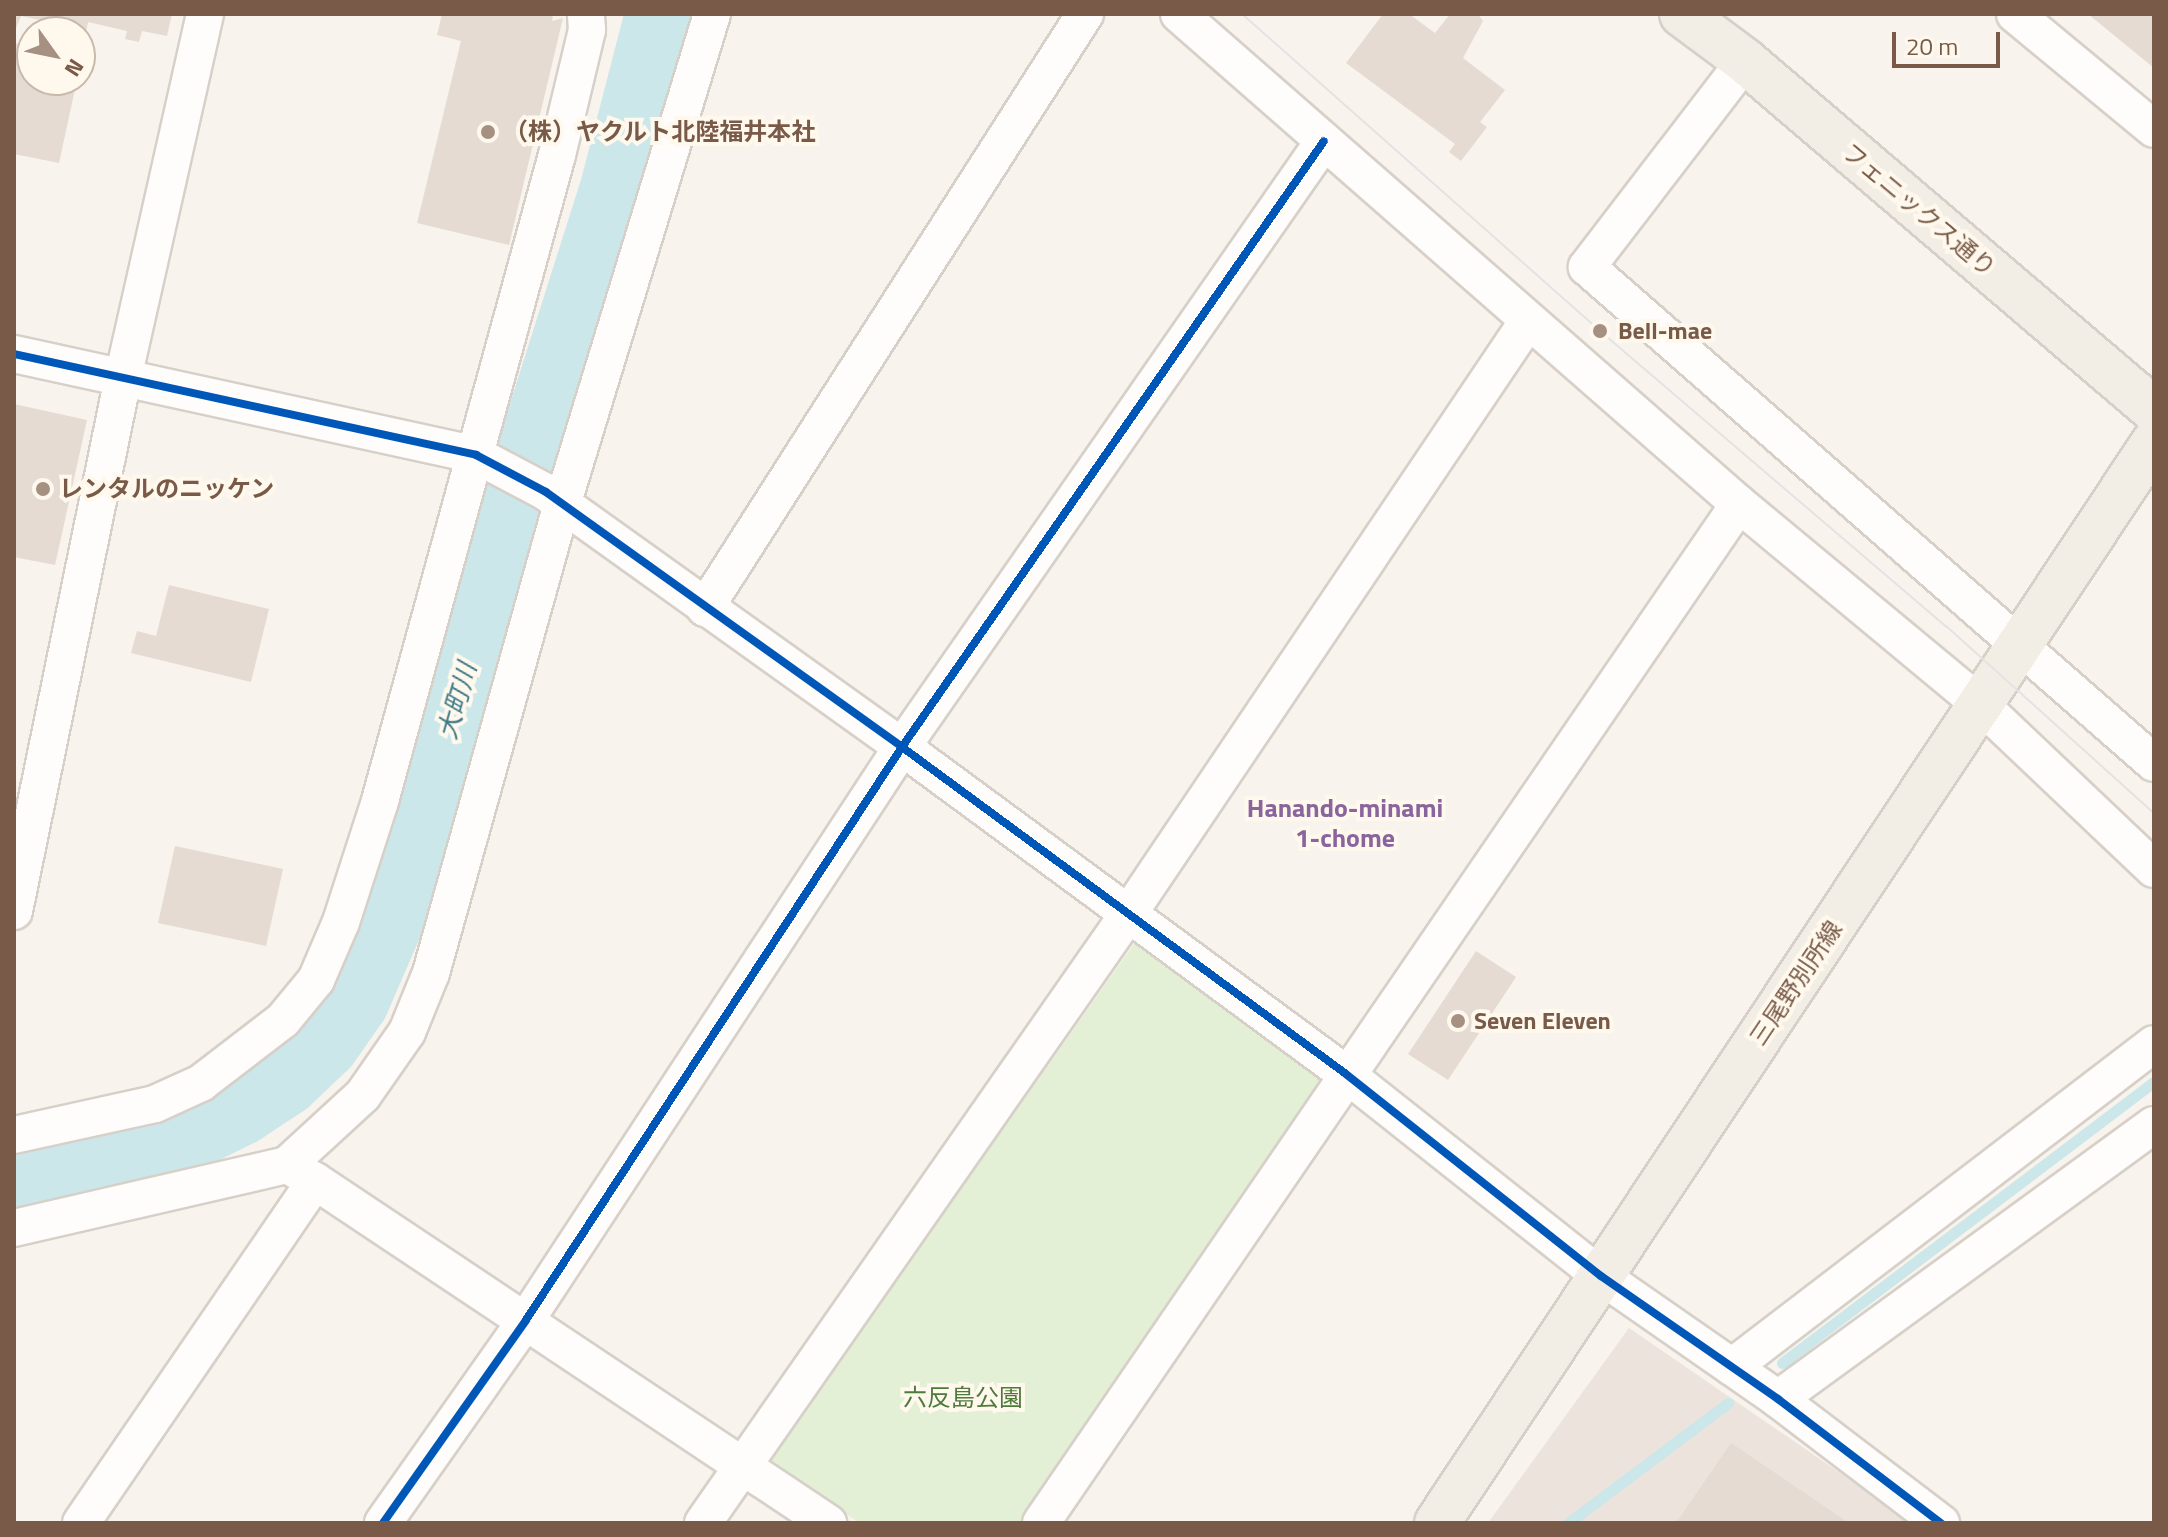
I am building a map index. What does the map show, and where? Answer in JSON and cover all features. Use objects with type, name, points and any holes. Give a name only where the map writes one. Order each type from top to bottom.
[{"type":"main road","name":"フェニックス通り","points":[[1682,14],[1745,61],[2154,410]]},
{"type":"main road","name":"三尾野別所線","points":[[1437,1523],[2154,442]]},
{"type":"street","points":[[14,911],[123,378],[205,14]]},
{"type":"street","points":[[14,1135],[155,1104],[201,1083],[283,1020],[316,980],[341,922],[484,459],[587,30],[586,14]]},
{"type":"street","points":[[81,1523],[301,1173],[363,1095],[407,1032],[431,973],[554,499],[712,14]]},
{"type":"street","points":[[705,608],[1085,14]]},
{"type":"street","points":[[1179,14],[1739,504],[1981,705],[2154,869]]},
{"type":"street","points":[[2015,14],[2154,129]]},
{"type":"street","points":[[1745,61],[1587,267],[2154,763]]},
{"type":"street","points":[[383,1523],[526,1320],[902,747],[1324,141]]},
{"type":"street","points":[[703,1523],[1129,913],[1528,321]]},
{"type":"street","points":[[14,354],[484,459],[554,499],[1129,913],[1346,1074],[1601,1276],[1778,1399],[1941,1523]]},
{"type":"street","points":[[1041,1523],[1739,504]]},
{"type":"street","points":[[1732,1367],[2154,1044]]},
{"type":"street","points":[[1778,1399],[2154,1125]]},
{"type":"street","points":[[14,1228],[301,1173],[828,1523]]},
{"type":"shaded area","points":[[1629,1328],[1913,1523],[1488,1523]]},
{"type":"green space","name":"六反島公園","points":[[1136,941],[1327,1082],[1026,1523],[860,1523],[768,1462]]},
{"type":"building","points":[[14,14],[172,14],[167,36],[142,31],[139,42],[125,39],[127,31],[96,24],[96,16],[16,16],[14,33]]},
{"type":"building","name":"（株）ヤクルト北陸福井本社","points":[[442,14],[553,14],[552,21],[563,18],[509,245],[417,223],[461,41],[437,35]]},
{"type":"building","points":[[1383,14],[1409,14],[1435,33],[1450,14],[1478,14],[1483,21],[1463,58],[1505,90],[1480,122],[1487,127],[1461,161],[1449,152],[1455,144],[1346,63]]},
{"type":"building","points":[[2088,14],[2154,14],[2154,68]]},
{"type":"building","points":[[14,43],[16,96],[74,96],[59,163],[14,154]]},
{"type":"building","name":"レンタルのニッケン","points":[[14,404],[87,420],[55,565],[14,557]]},
{"type":"building","points":[[169,585],[269,609],[251,682],[131,653],[137,631],[156,636]]},
{"type":"building","points":[[175,846],[283,869],[266,946],[158,923]]},
{"type":"building","points":[[1476,951],[1516,977],[1448,1080],[1408,1054]]},
{"type":"building","points":[[1731,1443],[1849,1523],[1676,1523]]},
{"type":"waterway","name":"大町川","points":[[14,1177],[132,1155],[196,1135],[242,1112],[286,1083],[326,1045],[356,1002],[399,903],[508,519],[612,192],[658,14]]},
{"type":"waterway","points":[[1782,1363],[2154,1082]]},
{"type":"waterway","points":[[1568,1523],[1728,1403]]},
{"type":"tram line","points":[[1242,14],[1600,331],[1946,626],[2154,813]]},
{"type":"cycle path","points":[[383,1523],[526,1320],[902,747],[1324,141]]},
{"type":"cycle path","points":[[14,354],[476,455],[546,492],[902,747],[1346,1074],[1601,1276],[1778,1399],[1941,1523]]},
{"type":"place","name":"（株）ヤクルト北陸福井本社","points":[[488,132]]},
{"type":"place","name":"Bell-mae","points":[[1600,331]]},
{"type":"place","name":"レンタルのニッケン","points":[[43,489]]},
{"type":"place","name":"Seven Eleven","points":[[1458,1021]]},
{"type":"district","name":"Hanando-minami 1-chome","points":[[1345,823]]}]
